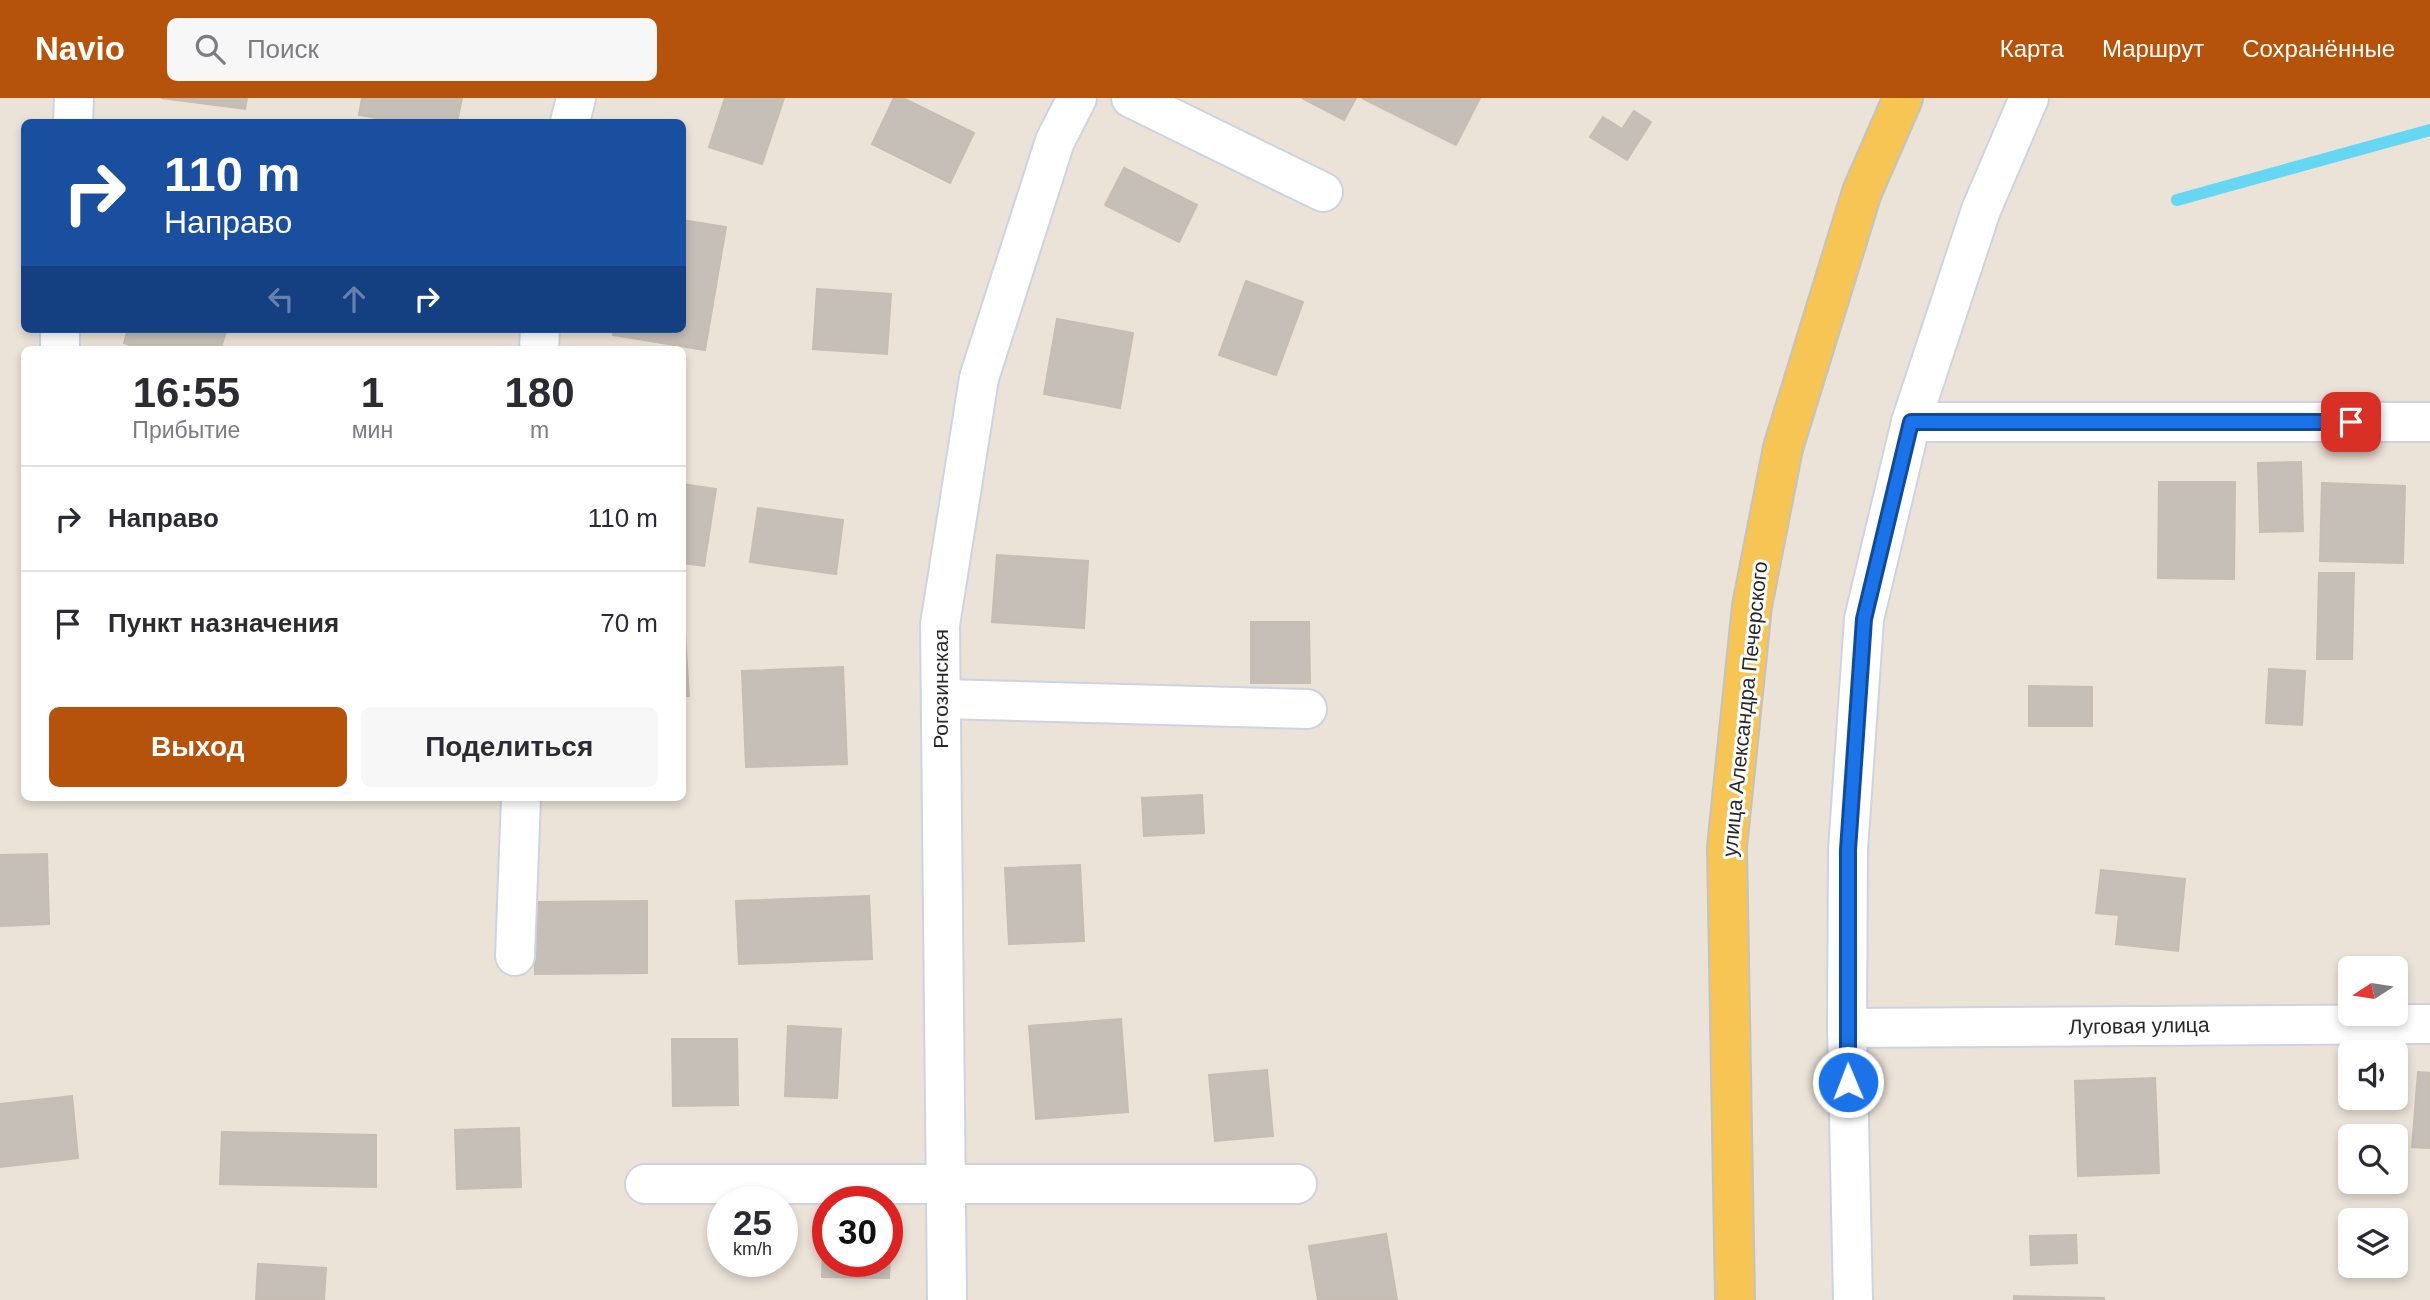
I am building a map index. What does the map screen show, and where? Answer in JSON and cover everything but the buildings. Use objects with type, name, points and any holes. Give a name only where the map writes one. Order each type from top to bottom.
[{"type":"main road","name":"улица Александра Печерского","points":[[1735,1300],[1727,846],[1752,606],[1783,448],[1862,192],[1903,98]]},
{"type":"street","points":[[73,119],[74,98]]},
{"type":"street","points":[[571,119],[576,98]]},
{"type":"street","name":"Рогозинская","points":[[947,1300],[940,625],[979,378],[1055,141],[1077,98]]},
{"type":"street","points":[[1130,98],[1323,192]]},
{"type":"street","points":[[1853,1300],[1847,1028],[1848,850],[1864,619],[1911,422],[1981,210],[2029,98]]},
{"type":"street","points":[[1911,422],[2430,422]]},
{"type":"street","points":[[941,699],[1307,709]]},
{"type":"street","points":[[515,956],[521,801]]},
{"type":"street","name":"Луговая улица","points":[[1847,1028],[2430,1024]]},
{"type":"street","points":[[645,1184],[1297,1184]]},
{"type":"waterway","points":[[2177,200],[2430,130]]},
{"type":"route","points":[[1848,1082],[1848,850],[1864,619],[1911,422],[2351,422]]}]
